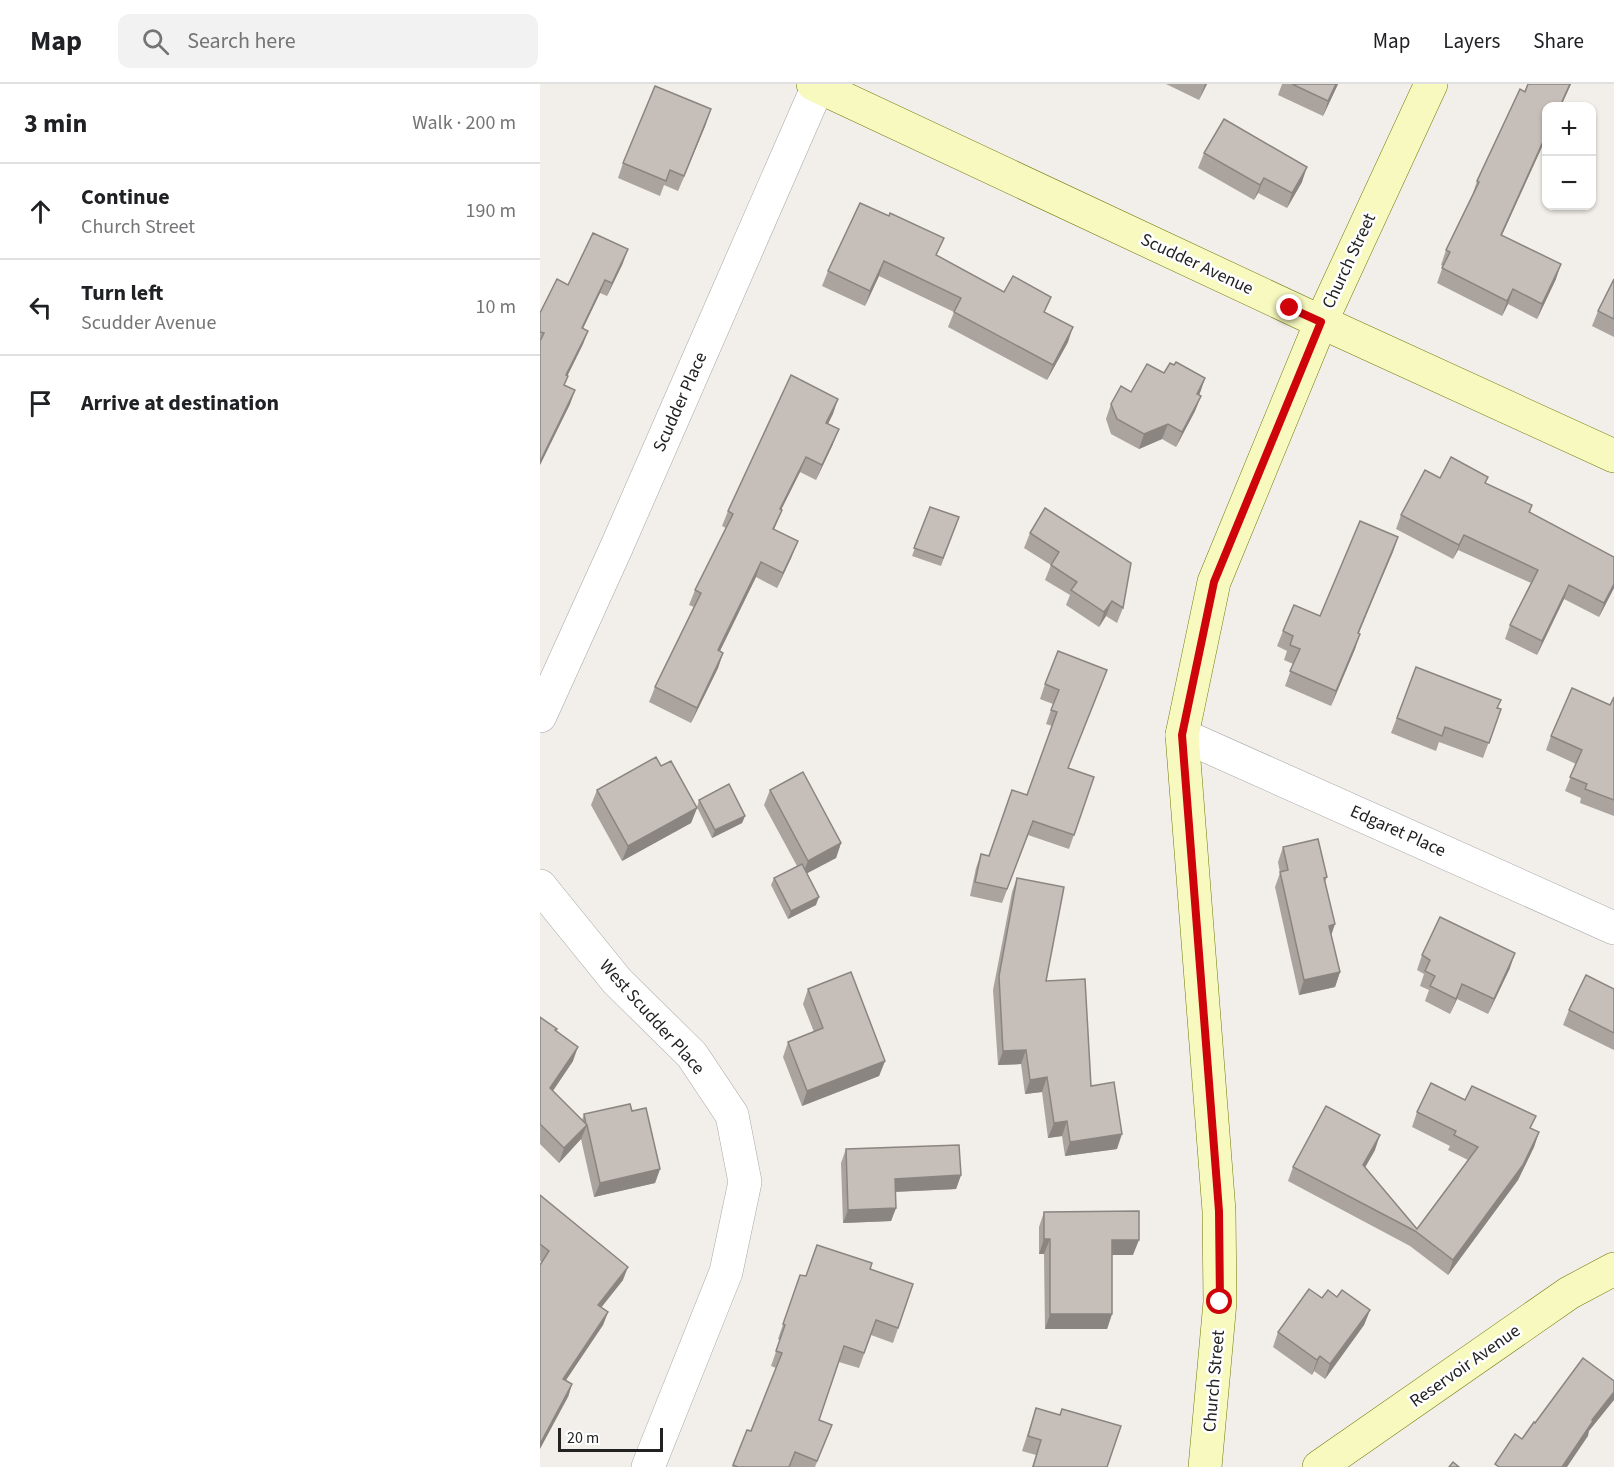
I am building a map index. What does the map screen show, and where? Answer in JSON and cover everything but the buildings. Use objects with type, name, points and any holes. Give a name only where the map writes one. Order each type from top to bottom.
[{"type":"street","name":"Church Street","points":[[1205,1467],[1220,1302],[1219,1211],[1182,735],[1214,582],[1321,322],[1431,84]]},
{"type":"street","name":"Scudder Avenue","points":[[816,85],[1321,322],[1614,456]]},
{"type":"street","name":"Scudder Place","points":[[540,716],[617,546],[816,85]]},
{"type":"street","name":"Edgaret Place","points":[[1182,735],[1614,928]]},
{"type":"street","name":"West Scudder Place","points":[[540,886],[617,981],[692,1055],[732,1115],[745,1182],[726,1272],[648,1467]]},
{"type":"street","name":"Reservoir Avenue","points":[[1319,1467],[1569,1293],[1614,1269]]},
{"type":"route","points":[[1220,1302],[1219,1211],[1182,735],[1214,582],[1321,322],[1290,308]]}]
